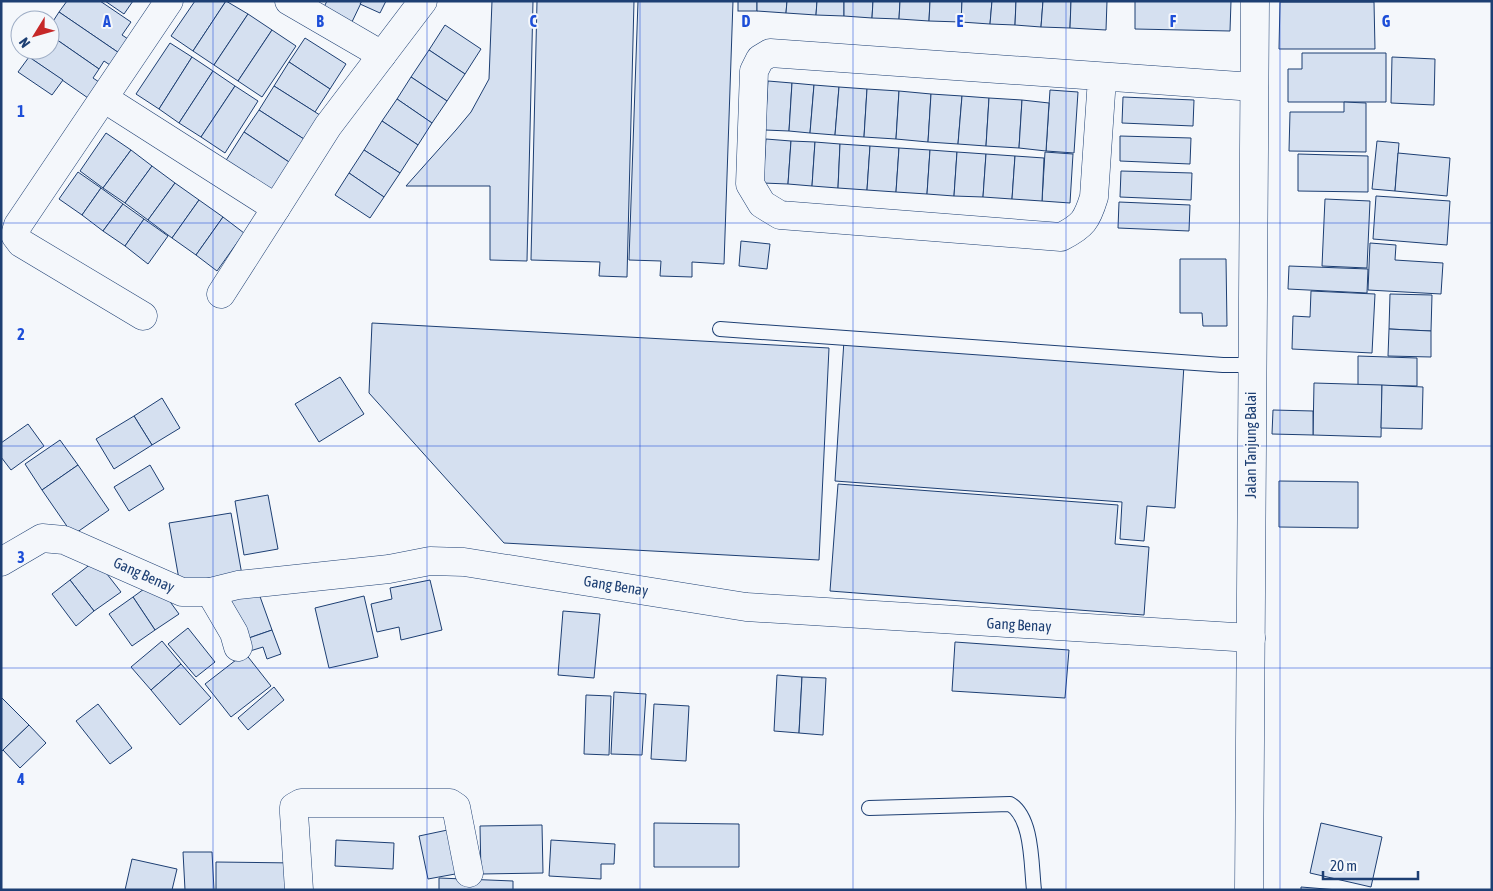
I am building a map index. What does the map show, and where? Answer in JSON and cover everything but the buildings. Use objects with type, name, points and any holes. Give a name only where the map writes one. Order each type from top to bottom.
[{"type":"street","points":[[8,245],[18,225],[105,99],[148,29],[169,1]]},
{"type":"street","points":[[289,1],[382,55]]},
{"type":"street","points":[[220,294],[328,126],[423,1]]},
{"type":"street","name":"Jalan Tanjung Balai","points":[[1249,890],[1251,364],[1255,1]]},
{"type":"street","points":[[1102,78],[1094,196],[1088,215],[1080,228],[1061,237],[780,215],[762,204],[750,184],[754,71],[760,60],[770,53],[1102,78],[1254,87]]},
{"type":"street","points":[[105,99],[276,208]]},
{"type":"street","points":[[8,245],[21,243],[142,316]]},
{"type":"street","name":"Gang Benay","points":[[1,562],[42,538],[64,540],[182,592],[210,592],[238,585],[389,569],[430,561],[464,562],[746,607],[1251,638]]},
{"type":"street","points":[[210,592],[234,633],[238,647]]},
{"type":"street","points":[[299,890],[294,807],[301,803],[450,803],[456,806],[469,872]]},
{"type":"lane","points":[[720,329],[1223,365],[1251,364]]},
{"type":"lane","points":[[869,808],[1010,804],[1019,810],[1026,822],[1034,890]]}]
